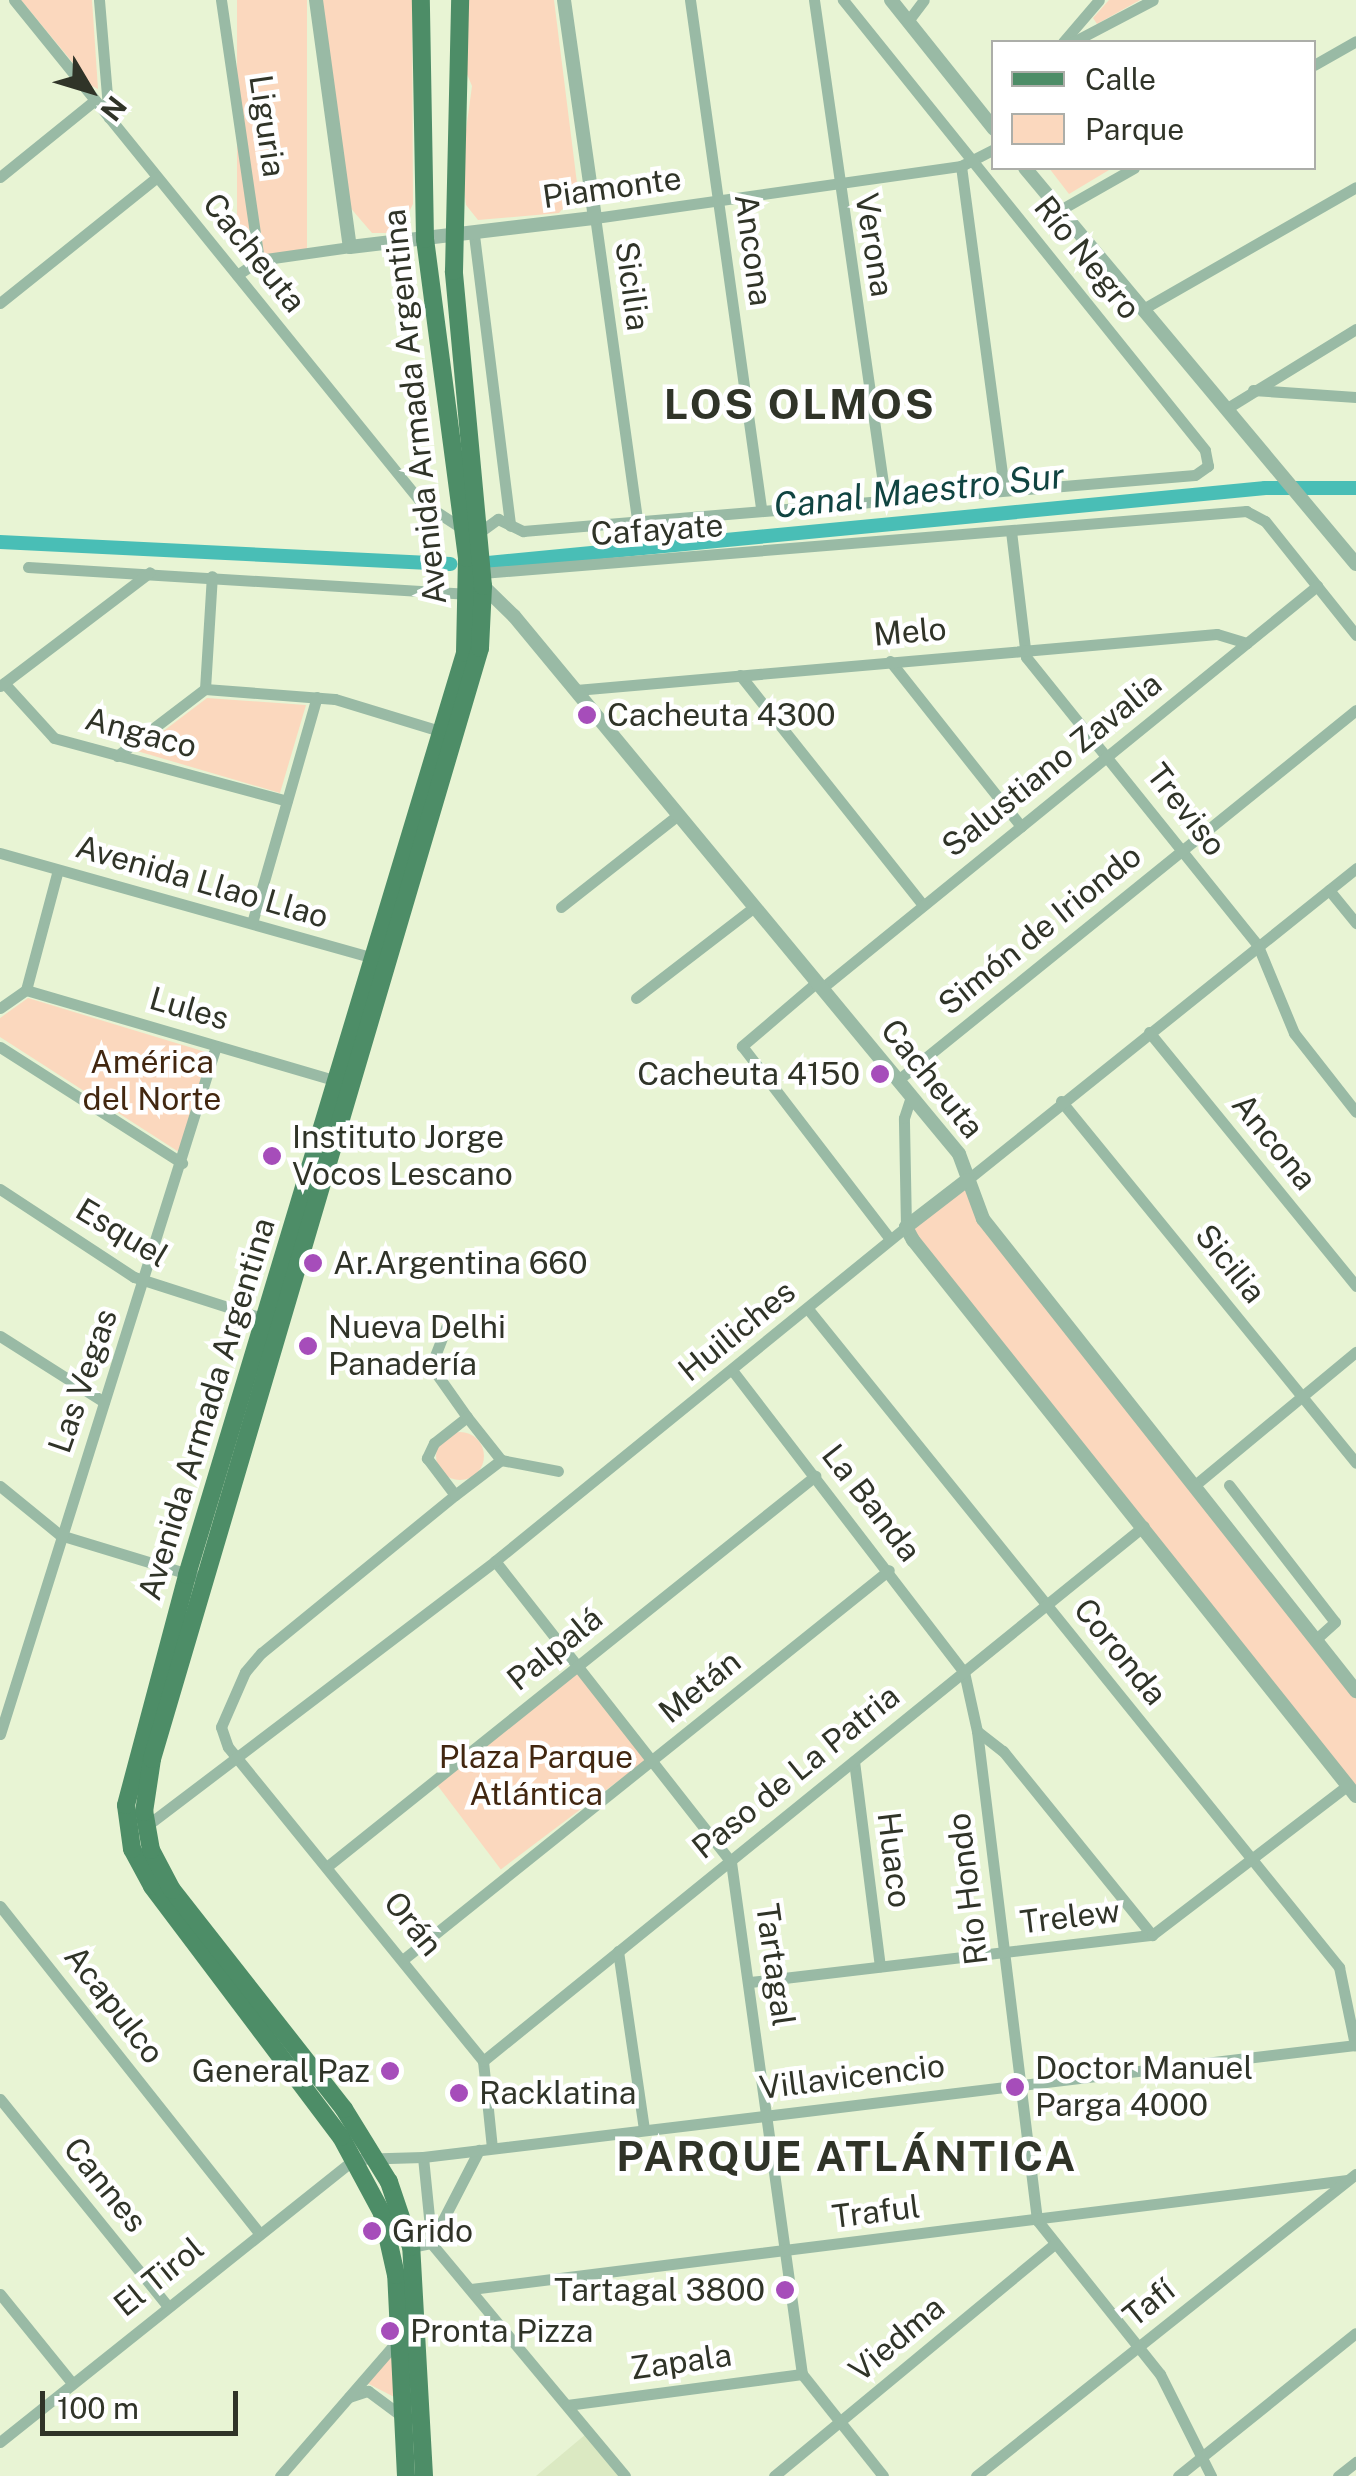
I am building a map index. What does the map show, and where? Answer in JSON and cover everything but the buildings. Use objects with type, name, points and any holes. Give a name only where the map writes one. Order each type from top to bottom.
[{"type":"main road","name":"Avenida Armada Argentina","points":[[406,2476],[400,2339],[388,2232],[355,2159],[161,1901],[132,1850],[130,1775],[196,1577],[477,660],[476,581],[470,531],[425,238],[421,0]]},
{"type":"main road","name":"Avenida Armada Argentina","points":[[460,0],[453,236],[470,531]]},
{"type":"main road","name":"Avenida Armada Argentina","points":[[273,1321],[338,1080],[382,961],[465,653],[476,581]]},
{"type":"main road","name":"Avenida Armada Argentina","points":[[196,1577],[149,1770],[145,1827],[172,1890],[376,2154],[410,2246],[424,2476]]},
{"type":"street","name":"Cacheuta","points":[[14,0],[420,502],[470,531]]},
{"type":"street","points":[[99,0],[109,118]]},
{"type":"street","name":"Liguria","points":[[221,0],[259,260]]},
{"type":"street","points":[[316,0],[350,247]]},
{"type":"street","name":"Sicilia","points":[[564,0],[638,520]]},
{"type":"street","name":"Ancona","points":[[690,0],[761,508]]},
{"type":"street","name":"Verona","points":[[814,0],[836,181],[885,497]]},
{"type":"street","name":"Río Negro","points":[[843,0],[1209,459]]},
{"type":"street","points":[[891,0],[991,124]]},
{"type":"street","points":[[908,21],[924,0]]},
{"type":"street","points":[[1065,40],[1100,0]]},
{"type":"street","points":[[1077,40],[1153,0]]},
{"type":"street","points":[[1316,65],[1356,41]]},
{"type":"street","points":[[0,177],[94,100]]},
{"type":"street","name":"Piamonte","points":[[237,274],[259,260],[474,235],[961,166],[991,151]]},
{"type":"street","points":[[961,166],[1004,487]]},
{"type":"street","name":"Río Negro","points":[[1027,170],[1229,407],[1356,564]]},
{"type":"street","points":[[1060,210],[1130,170]]},
{"type":"street","points":[[0,303],[156,178]]},
{"type":"street","points":[[1143,308],[1356,187]]},
{"type":"street","points":[[474,235],[510,526]]},
{"type":"street","points":[[1229,407],[1356,330]]},
{"type":"street","points":[[1252,390],[1356,397]]},
{"type":"street","name":"Cafayate","points":[[470,531],[498,519],[523,531],[1004,487],[1195,475],[1209,459]]},
{"type":"street","name":"Cafayate","points":[[28,566],[212,576],[476,581],[1011,531],[1256,514],[1317,586]]},
{"type":"street","points":[[1011,531],[1022,650]]},
{"type":"street","points":[[2,684],[150,572]]},
{"type":"street","points":[[118,756],[205,688],[212,576]]},
{"type":"street","name":"Cacheuta","points":[[476,581],[576,690],[966,1163],[967,1180],[983,1219],[1355,1688]]},
{"type":"street","points":[[1317,586],[1356,635]]},
{"type":"street","name":"Salustiano Zavalia","points":[[890,1239],[742,1046],[1317,586]]},
{"type":"street","name":"Melo","points":[[576,690],[1217,634],[1247,643]]},
{"type":"street","name":"Treviso","points":[[1022,650],[1258,946],[1294,1033],[1356,1112]]},
{"type":"street","points":[[890,661],[1021,826]]},
{"type":"street","points":[[740,675],[923,905]]},
{"type":"street","name":"Angaco","points":[[2,684],[54,738],[287,801]]},
{"type":"street","name":"Angaco","points":[[205,688],[318,697],[443,732]]},
{"type":"street","points":[[252,923],[318,697]]},
{"type":"street","name":"Simón de Iriondo","points":[[898,1080],[1356,710]]},
{"type":"street","points":[[562,907],[678,814]]},
{"type":"street","name":"Avenida Llao Llao","points":[[0,853],[382,961]]},
{"type":"street","name":"Huiliches","points":[[145,1827],[495,1561],[890,1239],[1356,868]]},
{"type":"street","points":[[0,1008],[26,990],[58,870]]},
{"type":"street","points":[[1328,890],[1356,924]]},
{"type":"street","points":[[636,998],[754,907]]},
{"type":"street","name":"Lules","points":[[26,990],[338,1080]]},
{"type":"street","name":"Ancona","points":[[1149,1032],[1356,1286]]},
{"type":"street","points":[[0,1046],[182,1163]]},
{"type":"street","name":"Las Vegas","points":[[0,1734],[2,1713],[146,1283],[216,1046]]},
{"type":"street","points":[[911,1096],[904,1118],[906,1227],[1352,1791]]},
{"type":"street","name":"Sicilia","points":[[1061,1102],[1356,1463]]},
{"type":"street","name":"Esquel","points":[[0,1189],[146,1283],[273,1321]]},
{"type":"street","name":"Coronda","points":[[808,1309],[1343,1975],[1355,2045]]},
{"type":"street","points":[[447,1325],[430,1366],[467,1417],[500,1460],[558,1472]]},
{"type":"street","points":[[0,1336],[104,1402]]},
{"type":"street","points":[[1194,1485],[1356,1352]]},
{"type":"street","name":"La Banda","points":[[732,1370],[964,1672]]},
{"type":"street","points":[[455,1495],[428,1458],[434,1443],[467,1417]]},
{"type":"street","points":[[239,1758],[221,1727],[245,1672],[500,1460]]},
{"type":"street","name":"Palpalá","points":[[329,1864],[815,1476]]},
{"type":"street","points":[[1229,1485],[1335,1622],[1316,1640]]},
{"type":"street","points":[[0,1486],[60,1535],[196,1577]]},
{"type":"street","name":"Paso de La Patria","points":[[483,2060],[1144,1526]]},
{"type":"street","points":[[495,1561],[731,1862]]},
{"type":"street","name":"Metán","points":[[405,1958],[889,1570]]},
{"type":"street","name":"Río Hondo","points":[[964,1672],[977,1730],[1037,2220]]},
{"type":"street","points":[[977,1730],[1003,1751],[1152,1935]]},
{"type":"street","name":"Orán","points":[[239,1758],[405,1958],[483,2060]]},
{"type":"street","name":"Huaco","points":[[854,1760],[880,1966]]},
{"type":"street","name":"Trelew","points":[[750,1982],[1152,1935],[1352,1791]]},
{"type":"street","name":"Tartagal","points":[[731,1862],[802,2374]]},
{"type":"street","name":"Acapulco","points":[[0,1906],[258,2232]]},
{"type":"street","points":[[618,1951],[644,2129]]},
{"type":"street","name":"Villavicencio","points":[[355,2159],[376,2154],[424,2157],[1355,2045]]},
{"type":"street","points":[[431,2243],[486,2149],[483,2060]]},
{"type":"street","name":"Cannes","points":[[0,2099],[167,2305]]},
{"type":"street","points":[[424,2157],[431,2243],[625,2476]]},
{"type":"street","name":"El Tirol","points":[[0,2442],[258,2232],[355,2159]]},
{"type":"street","name":"Traful","points":[[471,2289],[1037,2220],[1351,2177]]},
{"type":"street","name":"Tafí","points":[[976,2476],[1351,2177]]},
{"type":"street","points":[[1037,2220],[1139,2346],[1172,2395],[1210,2476]]},
{"type":"street","points":[[410,2246],[431,2243]]},
{"type":"street","name":"Viedma","points":[[774,2476],[1054,2244]]},
{"type":"street","points":[[0,2294],[72,2383]]},
{"type":"street","points":[[1178,2476],[1356,2333]]},
{"type":"street","points":[[280,2476],[400,2339]]},
{"type":"street","points":[[802,2374],[883,2476]]},
{"type":"street","name":"Zapala","points":[[567,2404],[802,2374]]},
{"type":"street","points":[[346,2399],[368,2391],[404,2418]]},
{"type":"street","points":[[1338,2476],[1356,2462]]},
{"type":"shaded area","points":[[586,2434],[618,2476],[536,2476]]},
{"type":"green space","points":[[21,0],[92,0],[98,89],[92,86]]},
{"type":"green space","points":[[237,0],[307,0],[307,256],[237,256]]},
{"type":"green space","points":[[320,0],[412,0],[413,204],[402,226],[389,233],[372,233],[348,205]]},
{"type":"green space","points":[[469,0],[554,0],[578,191],[559,213],[478,220],[466,205],[461,167],[472,86],[464,67]]},
{"type":"green space","points":[[1109,0],[1140,0],[1097,24],[1093,18]]},
{"type":"green space","points":[[1051,170],[1109,170],[1069,194]]},
{"type":"green space","points":[[207,698],[306,705],[280,793],[137,751]]},
{"type":"green space","name":"América del Norte","points":[[28,998],[209,1053],[182,1154],[0,1037],[0,1018]]},
{"type":"green space","points":[[967,1180],[971,1195],[1356,1691],[1356,1796],[906,1227]]},
{"type":"green space","points":[[460,1432],[477,1439],[484,1456],[477,1473],[460,1480],[443,1473],[436,1456],[443,1439]]},
{"type":"green space","name":"Plaza Parque Atlántica","points":[[578,1671],[645,1760],[501,1869],[433,1780]]},
{"type":"green space","points":[[396,2348],[400,2400],[367,2383]]},
{"type":"waterway","name":"Canal Maestro Sur","points":[[488,563],[1265,488],[1356,488]]},
{"type":"waterway","name":"Canal Maestro Sur","points":[[0,542],[450,564]]},
{"type":"place","name":"Cacheuta 4300","points":[[587,715]]},
{"type":"place","name":"Cacheuta 4150","points":[[880,1074]]},
{"type":"place","name":"Instituto Jorge Vocos Lescano","points":[[272,1156]]},
{"type":"place","name":"Ar.Argentina 660","points":[[313,1263]]},
{"type":"place","name":"Nueva Delhi Panadería","points":[[308,1346]]},
{"type":"place","name":"General Paz","points":[[390,2071]]},
{"type":"place","name":"Doctor Manuel Parga 4000","points":[[1015,2087]]},
{"type":"place","name":"Racklatina","points":[[459,2093]]},
{"type":"place","name":"Grido","points":[[372,2231]]},
{"type":"place","name":"Tartagal 3800","points":[[785,2290]]},
{"type":"place","name":"Pronta Pizza","points":[[390,2331]]},
{"type":"district","name":"LOS OLMOS","points":[[800,404]]},
{"type":"district","name":"PARQUE ATLÁNTICA","points":[[847,2156]]}]
